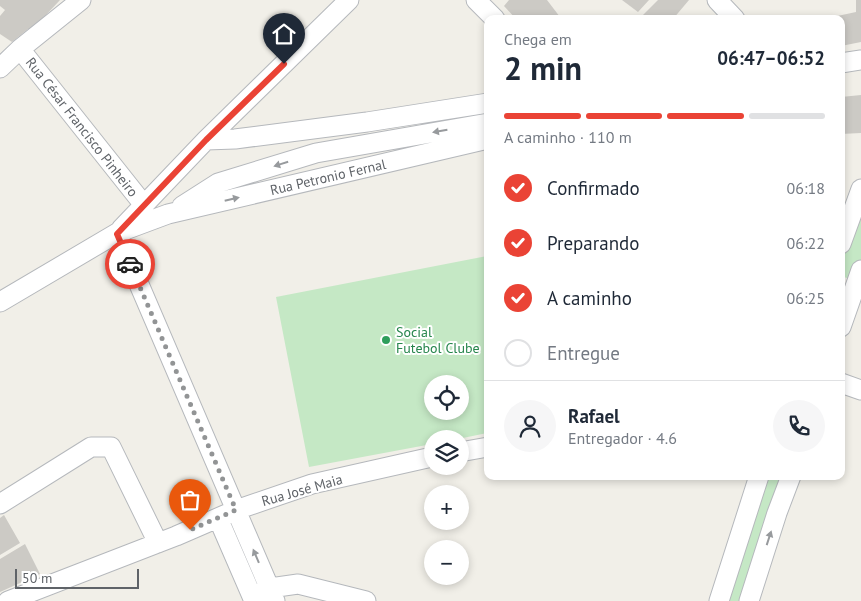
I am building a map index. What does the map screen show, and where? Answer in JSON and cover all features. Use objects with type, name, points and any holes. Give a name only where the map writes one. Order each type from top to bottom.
[{"type":"street","points":[[0,68],[20,49],[81,0]]},
{"type":"street","name":"Rua Petronio Fernal","points":[[117,234],[206,140],[349,0]]},
{"type":"street","points":[[476,0],[491,15]]},
{"type":"street","points":[[718,0],[731,15]]},
{"type":"street","name":"Rua César Francisco Pinheiro","points":[[20,49],[144,205]]},
{"type":"street","points":[[845,62],[861,60]]},
{"type":"street","name":"Rua Petronio Fernal","points":[[206,140],[235,139],[484,105]]},
{"type":"street","name":"Rua Petronio Fernal","points":[[316,153],[367,122]]},
{"type":"street","name":"Rua Petronio Fernal","points":[[168,214],[218,184],[316,153],[484,124]]},
{"type":"street","name":"Rua Petronio Fernal","points":[[0,302],[117,234],[168,214],[484,140]]},
{"type":"street","points":[[845,237],[856,219],[861,189]]},
{"type":"street","points":[[117,234],[272,595]]},
{"type":"street","points":[[845,310],[853,276]]},
{"type":"street","points":[[845,384],[861,390]]},
{"type":"street","points":[[0,504],[91,447],[111,447],[158,543]]},
{"type":"street","points":[[469,450],[484,448]]},
{"type":"street","name":"Rua José Maia","points":[[8,601],[158,543],[236,510],[312,484],[424,459]]},
{"type":"street","points":[[719,601],[759,480]]},
{"type":"street","points":[[748,601],[790,480]]},
{"type":"street","points":[[751,505],[778,514]]},
{"type":"street","points":[[218,518],[253,598],[272,595],[298,584],[366,601]]},
{"type":"street","points":[[732,563],[759,571]]},
{"type":"green space","points":[[861,190],[861,268],[856,281],[845,277],[845,234]]},
{"type":"green space","name":"Social Futebol Clube","points":[[484,257],[484,434],[469,437],[469,430],[424,430],[424,445],[309,467],[276,297]]},
{"type":"green space","points":[[759,480],[789,480],[748,601],[719,601]]},
{"type":"building","points":[[0,0],[60,0],[31,31],[28,29],[12,42],[0,34],[0,16],[5,10],[0,6]]},
{"type":"building","points":[[509,0],[547,0],[558,15],[512,15],[504,6]]},
{"type":"building","points":[[622,0],[649,0],[638,12]]},
{"type":"building","points":[[658,0],[689,0],[676,15],[643,15]]},
{"type":"building","points":[[856,0],[861,0],[861,42],[845,45],[845,15],[842,15],[856,12]]},
{"type":"building","points":[[861,95],[861,133],[845,134],[845,97]]},
{"type":"building","points":[[4,515],[20,543],[0,555],[0,518]]},
{"type":"building","points":[[25,544],[40,574],[0,592],[0,559]]},
{"type":"way so far","points":[[130,264],[236,510],[190,530]]},
{"type":"place","name":"Social Futebol Clube","points":[[386,340]]},
{"type":"route","points":[[130,264],[117,234],[206,140],[284,64]]}]
